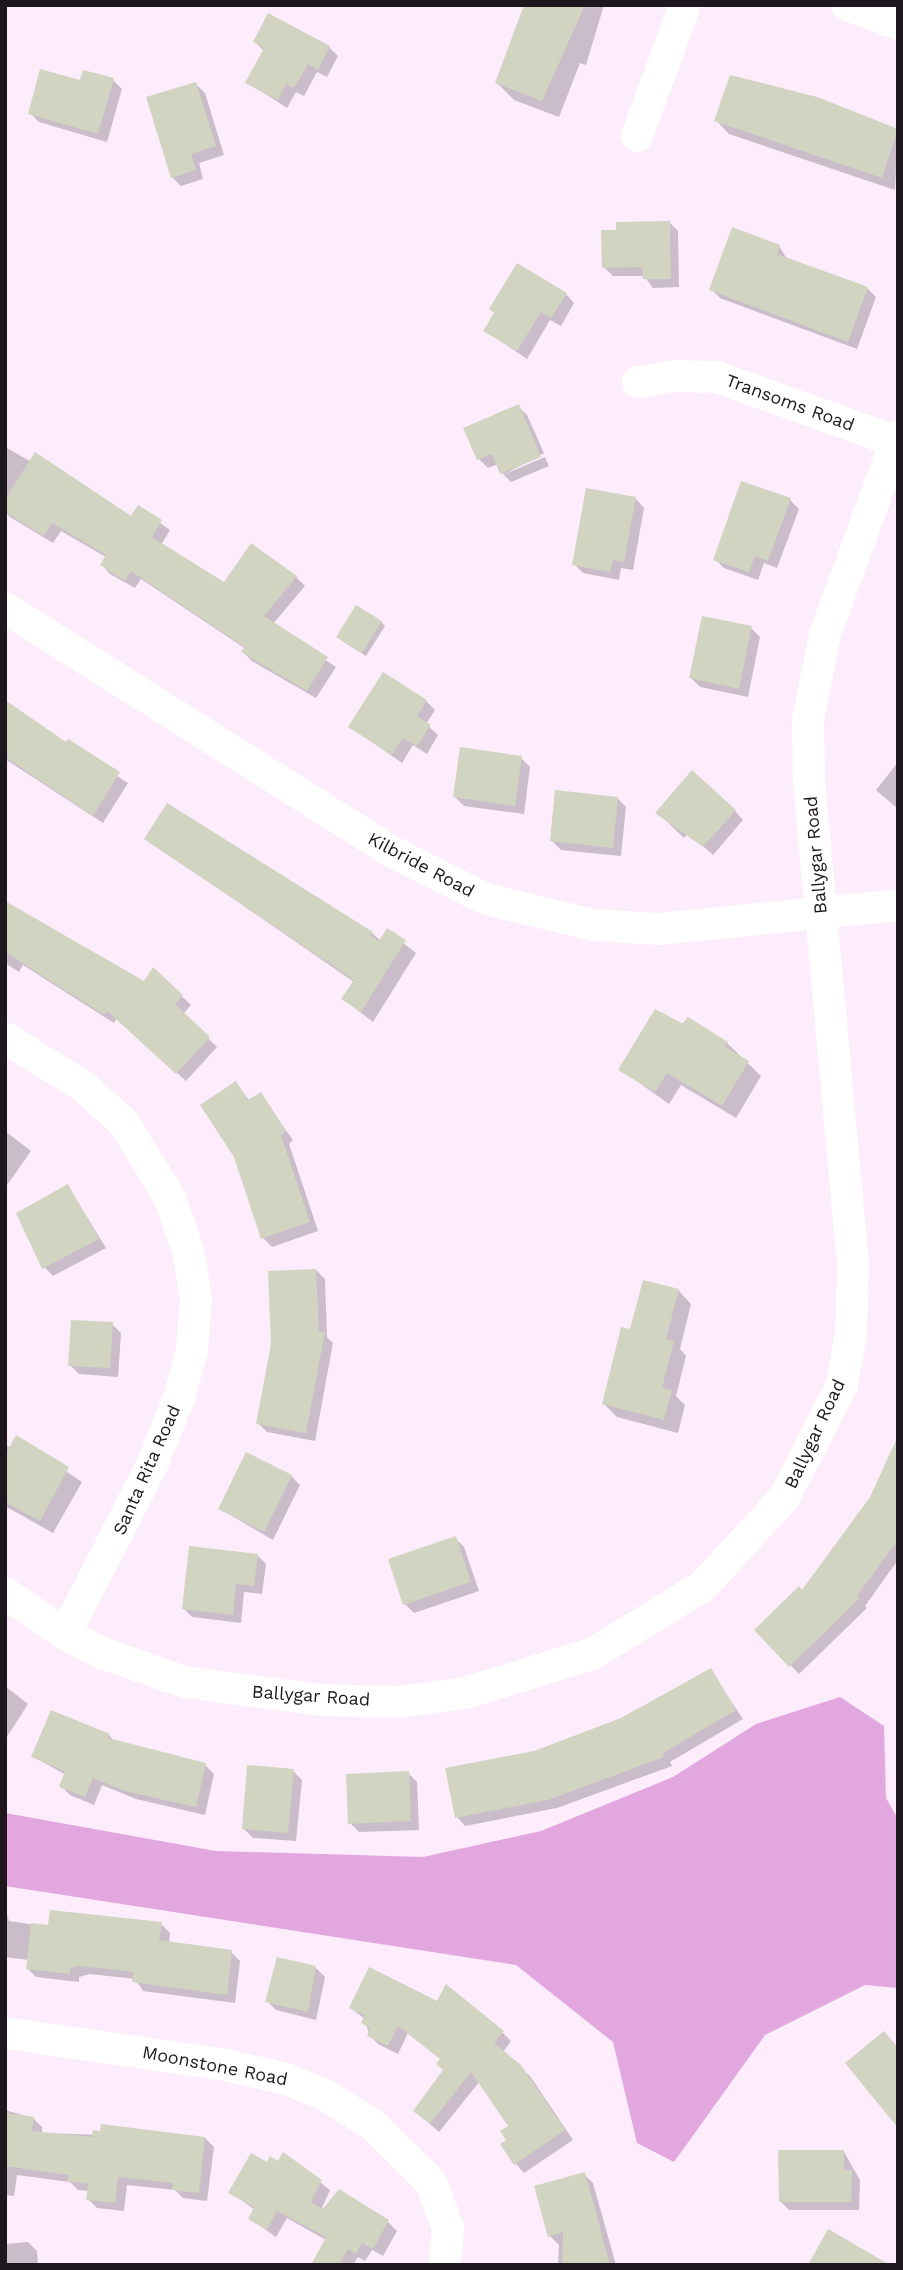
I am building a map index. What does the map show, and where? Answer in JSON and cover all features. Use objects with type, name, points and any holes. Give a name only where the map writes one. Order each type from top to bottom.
[{"type":"street","points":[[637,136],[685,5]]},
{"type":"street","points":[[847,5],[898,24]]},
{"type":"street","name":"Transoms Road","points":[[638,382],[676,376],[717,377],[897,440]]},
{"type":"street","name":"Ballygar Road","points":[[5,1593],[65,1634],[102,1653],[185,1682],[322,1700],[397,1702],[464,1693],[592,1654],[703,1586],[784,1498],[842,1385],[847,1359],[853,1265],[809,786],[808,719],[813,684],[830,621],[897,440]]},
{"type":"street","name":"Kilbride Road","points":[[5,608],[389,850],[485,899],[593,925],[658,929],[821,915],[898,905]]},
{"type":"street","name":"Santa Rita Road","points":[[5,1038],[83,1086],[124,1123],[170,1198],[188,1250],[196,1299],[192,1350],[179,1398],[152,1465],[65,1634]]},
{"type":"street","name":"Moonstone Road","points":[[5,2033],[226,2065],[286,2079],[325,2095],[373,2125],[431,2182],[448,2228],[445,2265]]},
{"type":"shaded area","points":[[840,1697],[884,1726],[886,1798],[898,1819],[898,1988],[865,1985],[765,2035],[674,2162],[637,2143],[613,2042],[516,1965],[5,1886],[5,1813],[216,1851],[423,1857],[541,1831],[673,1777],[756,1724]]},
{"type":"building","points":[[524,5],[585,5],[542,101],[495,83]]},
{"type":"building","points":[[268,13],[330,46],[318,70],[308,64],[294,88],[286,84],[278,100],[245,83],[264,48],[253,42]]},
{"type":"building","points":[[40,69],[80,80],[83,70],[114,78],[98,134],[28,114]]},
{"type":"building","points":[[730,75],[817,97],[898,129],[882,178],[714,121]]},
{"type":"building","points":[[196,82],[216,146],[191,154],[196,170],[171,178],[146,97]]},
{"type":"building","points":[[670,221],[671,279],[643,279],[642,267],[602,268],[601,230],[616,230],[616,222]]},
{"type":"building","points":[[732,227],[780,245],[777,254],[868,287],[848,342],[709,290]]},
{"type":"building","points":[[517,263],[567,293],[551,318],[541,312],[517,351],[483,331],[494,313],[489,309]]},
{"type":"building","points":[[519,404],[541,457],[500,474],[492,454],[477,460],[463,428]]},
{"type":"building","points":[[35,452],[131,516],[138,505],[162,520],[152,537],[224,582],[251,543],[297,576],[264,616],[328,657],[307,691],[241,652],[245,647],[131,571],[125,581],[100,565],[106,555],[52,523],[44,536],[5,512],[5,499]]},
{"type":"building","points":[[741,481],[791,498],[768,561],[755,556],[749,572],[713,560]]},
{"type":"building","points":[[586,488],[636,497],[624,562],[613,560],[610,572],[572,565]]},
{"type":"building","points":[[356,605],[382,621],[362,653],[336,637]]},
{"type":"building","points":[[702,616],[752,626],[739,689],[689,678]]},
{"type":"building","points":[[383,672],[427,700],[417,716],[431,725],[417,746],[403,738],[392,755],[348,727]]},
{"type":"building","points":[[5,700],[66,742],[68,739],[120,772],[93,816],[5,757]]},
{"type":"building","points":[[460,747],[522,756],[515,806],[453,797]]},
{"type":"building","points":[[692,770],[736,810],[703,847],[655,813]]},
{"type":"building","points":[[555,790],[618,797],[613,848],[550,841]]},
{"type":"building","points":[[167,803],[373,932],[371,936],[379,941],[387,928],[406,940],[361,1012],[341,999],[354,980],[144,839]]},
{"type":"building","points":[[5,901],[144,981],[153,967],[183,995],[175,1004],[210,1037],[176,1074],[107,1011],[104,1015],[5,952]]},
{"type":"building","points":[[655,1009],[683,1024],[688,1017],[728,1042],[725,1047],[749,1061],[722,1106],[667,1073],[655,1092],[618,1070]]},
{"type":"building","points":[[236,1081],[248,1100],[261,1092],[286,1131],[281,1135],[310,1222],[261,1239],[234,1157],[200,1105]]},
{"type":"building","points":[[68,1184],[99,1239],[42,1269],[16,1213]]},
{"type":"building","points":[[316,1269],[319,1332],[325,1332],[306,1433],[256,1424],[271,1344],[268,1271]]},
{"type":"building","points":[[643,1280],[679,1289],[666,1339],[674,1341],[662,1388],[672,1390],[664,1420],[602,1404],[621,1327],[630,1329]]},
{"type":"building","points":[[71,1320],[113,1322],[110,1368],[68,1366]]},
{"type":"building","points":[[16,1435],[69,1467],[40,1521],[5,1502],[5,1455]]},
{"type":"building","points":[[898,1436],[898,1540],[857,1596],[860,1598],[789,1667],[754,1630],[799,1586],[802,1590],[870,1497]]},
{"type":"building","points":[[246,1452],[292,1475],[264,1532],[218,1509]]},
{"type":"building","points":[[456,1536],[471,1582],[403,1605],[388,1559]]},
{"type":"building","points":[[189,1546],[258,1554],[254,1586],[236,1584],[233,1615],[182,1609]]},
{"type":"building","points":[[711,1668],[736,1710],[663,1753],[664,1757],[548,1800],[455,1818],[445,1768],[534,1751],[621,1718]]},
{"type":"building","points":[[51,1710],[110,1734],[108,1738],[206,1763],[196,1807],[125,1791],[93,1778],[85,1797],[59,1787],[65,1771],[31,1757]]},
{"type":"building","points":[[247,1765],[294,1769],[288,1833],[242,1829]]},
{"type":"building","points":[[409,1771],[411,1821],[348,1824],[346,1774]]},
{"type":"building","points":[[50,1910],[162,1922],[159,1940],[232,1950],[227,1995],[132,1982],[134,1972],[80,1966],[71,1968],[70,1974],[26,1969],[31,1923],[48,1925]]},
{"type":"building","points":[[277,1957],[316,1966],[308,2012],[265,2002]]},
{"type":"building","points":[[369,1967],[437,2001],[446,1984],[504,2031],[494,2043],[521,2065],[565,2130],[514,2165],[500,2144],[506,2140],[500,2131],[508,2126],[471,2072],[430,2124],[413,2111],[443,2070],[436,2064],[440,2059],[398,2026],[388,2046],[367,2036],[370,2028],[361,2023],[365,2015],[349,2008]]},
{"type":"building","points":[[884,2031],[898,2048],[898,2128],[845,2063]]},
{"type":"building","points":[[5,2113],[34,2117],[32,2131],[92,2137],[93,2130],[100,2131],[101,2124],[205,2137],[199,2193],[172,2190],[173,2183],[118,2177],[115,2203],[86,2200],[88,2184],[67,2181],[68,2175],[5,2166]]},
{"type":"building","points":[[778,2150],[844,2150],[844,2170],[852,2170],[851,2202],[779,2202]]},
{"type":"building","points":[[283,2152],[322,2180],[311,2202],[323,2209],[339,2189],[389,2220],[373,2249],[362,2243],[356,2254],[348,2249],[339,2265],[311,2265],[326,2237],[277,2211],[267,2230],[248,2219],[254,2207],[228,2193],[251,2153],[267,2162],[270,2156],[278,2161]]},
{"type":"building","points":[[585,2172],[610,2265],[562,2265],[563,2232],[548,2237],[534,2186]]},
{"type":"building","points":[[828,2229],[890,2265],[808,2265]]}]
